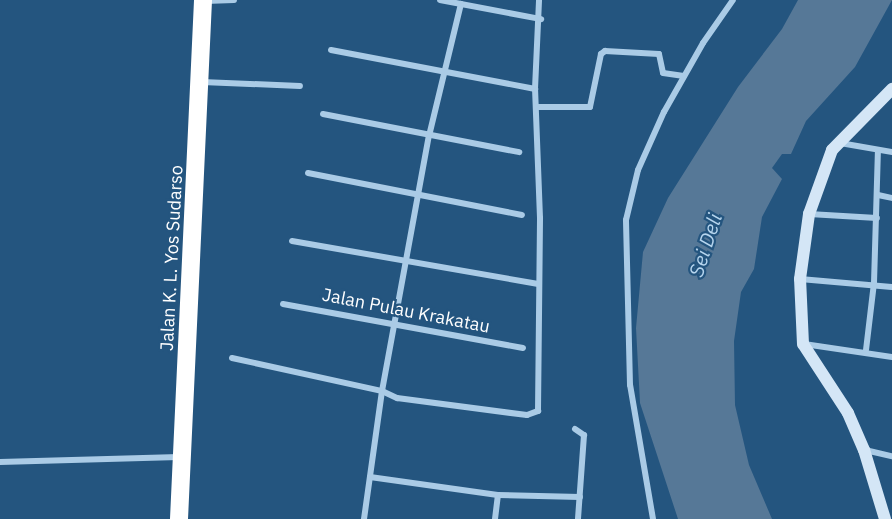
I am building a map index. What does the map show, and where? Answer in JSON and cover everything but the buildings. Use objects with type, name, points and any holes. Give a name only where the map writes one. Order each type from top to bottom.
[{"type":"highway","name":"Jalan K. L. Yos Sudarso","points":[[179,519],[202,81],[203,1]]},
{"type":"street","points":[[203,1],[234,0]]},
{"type":"street","points":[[445,0],[541,19]]},
{"type":"street","points":[[232,358],[382,391],[398,398],[536,414],[539,408],[540,350],[535,89],[541,19],[540,0]]},
{"type":"street","points":[[654,519],[630,386],[626,220],[638,170],[684,76],[733,0]]},
{"type":"street","points":[[364,519],[382,391],[408,261],[429,136],[462,4]]},
{"type":"street","points":[[331,50],[447,69],[535,89]]},
{"type":"street","points":[[537,107],[590,107],[601,54],[605,51],[659,54],[663,73],[684,76]]},
{"type":"street","points":[[202,81],[300,86]]},
{"type":"street","points":[[887,517],[864,450],[848,413],[803,344],[800,279],[809,214],[832,150],[890,95]]},
{"type":"street","points":[[323,114],[519,152]]},
{"type":"street","points":[[839,143],[892,152]]},
{"type":"street","points":[[866,350],[874,284],[878,150]]},
{"type":"street","points":[[308,173],[522,215]]},
{"type":"street","points":[[878,195],[892,198]]},
{"type":"street","points":[[809,214],[877,218]]},
{"type":"street","points":[[292,241],[538,284]]},
{"type":"street","points":[[800,279],[892,287]]},
{"type":"street","name":"Jalan Pulau Krakatau","points":[[283,304],[523,348]]},
{"type":"street","points":[[803,344],[866,350],[892,357]]},
{"type":"street","points":[[575,429],[584,435],[578,519]]},
{"type":"street","points":[[864,450],[892,456]]},
{"type":"street","points":[[0,462],[183,457]]},
{"type":"street","points":[[370,477],[498,495],[580,497]]},
{"type":"street","points":[[495,519],[498,495]]},
{"type":"water","name":"Sei Deli","points":[[798,0],[892,0],[855,67],[806,121],[791,154],[782,154],[772,168],[782,179],[762,217],[754,269],[741,292],[734,341],[735,405],[749,465],[772,519],[678,519],[640,403],[636,328],[643,252],[668,198],[738,87],[782,29]]}]
